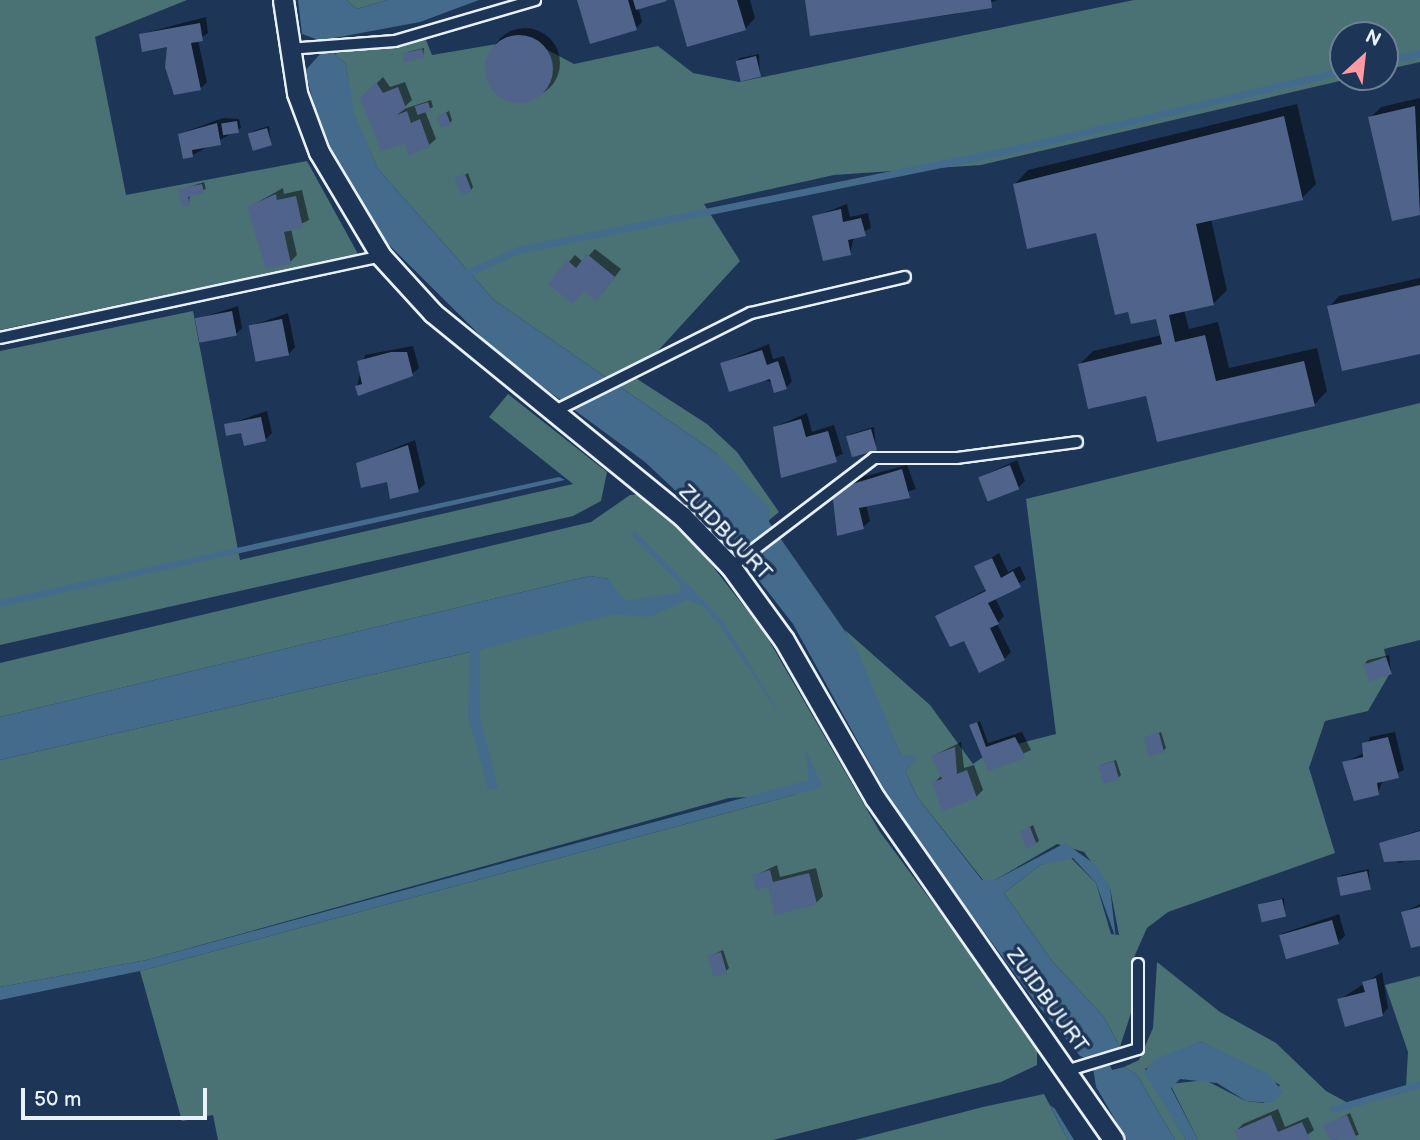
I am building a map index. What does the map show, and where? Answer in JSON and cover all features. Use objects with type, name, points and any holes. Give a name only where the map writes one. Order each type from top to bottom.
[{"type":"street","name":"ZUIDBUURT","points":[[283,0],[288,49],[319,152],[381,256],[433,313],[559,408],[681,516],[731,567],[784,640],[934,886],[1069,1070],[1114,1140]]},
{"type":"lane","points":[[288,49],[395,41],[535,0]]},
{"type":"lane","points":[[0,338],[381,256]]},
{"type":"lane","points":[[559,408],[610,380],[751,313],[905,277]]},
{"type":"lane","points":[[731,567],[776,528],[874,457],[957,458],[1077,442]]},
{"type":"lane","points":[[1069,1070],[1092,1067],[1138,1049],[1138,964]]},
{"type":"green space","points":[[0,0],[187,0],[95,37],[126,195],[307,161],[358,254],[0,330]]},
{"type":"green space","points":[[346,0],[387,0],[357,9]]},
{"type":"green space","points":[[1134,0],[1420,0],[1420,62],[1399,67],[1399,21],[1329,21],[1329,84],[981,165],[834,175],[704,204],[740,261],[634,377],[707,424],[737,452],[779,512],[768,521],[716,453],[494,300],[378,169],[353,113],[346,64],[334,54],[424,35],[432,55],[527,39],[574,64],[658,46],[693,73],[739,82]]},
{"type":"green space","points":[[193,311],[240,560],[573,484],[489,417],[508,394],[607,472],[601,501],[573,516],[0,645],[0,351]]},
{"type":"green space","points":[[1420,403],[1420,640],[1384,649],[1390,673],[1368,711],[1325,721],[1309,768],[1335,853],[1168,912],[1147,928],[1131,964],[1131,1013],[1120,1047],[1104,1017],[1052,961],[1004,893],[1040,865],[1069,856],[1096,883],[1111,934],[1119,935],[1110,888],[1084,852],[1057,844],[995,880],[983,880],[918,798],[905,771],[916,760],[901,755],[845,630],[930,705],[973,764],[993,750],[1056,734],[1026,499]]},
{"type":"green space","points":[[642,494],[700,550],[764,632],[880,832],[1037,1043],[1037,1065],[1001,1082],[773,1140],[218,1140],[213,1115],[182,1121],[140,971],[797,794],[729,798],[147,960],[0,987],[0,760],[479,650],[609,579],[590,576],[0,717],[0,663],[591,522],[630,495]]},
{"type":"green space","points":[[1157,962],[1220,1012],[1276,1043],[1326,1091],[1350,1104],[1406,1087],[1408,1052],[1385,985],[1420,976],[1420,1140],[1198,1140],[1170,1084],[1205,1080],[1246,1101],[1264,1103],[1280,1085],[1201,1041],[1145,1069],[1186,1140],[1175,1140],[1137,1075],[1124,1067],[1139,1060],[1153,1028]]},
{"type":"green space","points":[[1044,1094],[1068,1140],[855,1140],[983,1107]]},
{"type":"water","points":[[298,0],[346,0],[357,9],[387,0],[479,0],[420,22],[334,38],[334,54],[346,64],[354,113],[378,169],[494,300],[716,453],[770,508],[769,522],[856,647],[901,755],[914,755],[916,761],[905,771],[918,798],[982,880],[995,880],[1065,843],[1096,865],[1110,888],[1116,939],[1096,883],[1073,858],[1040,865],[1004,893],[1052,961],[1104,1017],[1120,1047],[1106,1056],[1112,1070],[1124,1067],[1137,1075],[1175,1140],[1127,1140],[1096,1087],[1092,1061],[1080,1056],[1036,1003],[898,814],[793,624],[751,570],[757,553],[748,541],[727,539],[645,462],[501,356],[380,236],[344,180],[316,112],[305,71],[320,54],[319,40],[302,34]]},
{"type":"water","points":[[559,477],[565,480],[0,607],[0,600]]},
{"type":"water","points":[[634,530],[723,621],[787,725],[720,626],[703,606],[687,600],[649,617],[615,614],[479,650],[480,718],[498,788],[488,789],[468,716],[470,652],[0,760],[0,717],[590,576],[609,579],[625,601],[678,593],[681,585],[632,536]]},
{"type":"water","points":[[805,749],[823,787],[140,971],[0,1000],[0,987],[147,960],[809,780]]},
{"type":"water","points":[[1201,1041],[1270,1075],[1283,1093],[1271,1103],[1246,1101],[1217,1083],[1180,1079],[1171,1088],[1198,1140],[1186,1140],[1144,1072],[1155,1059]]},
{"type":"water","points":[[1050,1105],[1055,1109],[1074,1140],[1068,1140]]},
{"type":"building","points":[[577,0],[628,0],[637,30],[590,44]]},
{"type":"building","points":[[633,0],[666,0],[667,1],[636,10]]},
{"type":"building","points":[[674,0],[737,0],[746,30],[687,47]]},
{"type":"building","points":[[805,0],[991,0],[992,8],[810,36]]},
{"type":"building","points":[[200,23],[203,41],[191,43],[201,90],[174,95],[165,67],[167,47],[142,52],[139,34]]},
{"type":"building","points":[[519,35],[532,38],[543,45],[550,56],[553,69],[550,82],[543,93],[532,100],[519,103],[506,100],[495,93],[488,82],[485,69],[488,56],[495,45],[506,38]]},
{"type":"building","points":[[422,49],[424,58],[405,62],[403,53]]},
{"type":"building","points":[[756,56],[761,76],[741,81],[736,61]]},
{"type":"building","points":[[376,82],[383,93],[398,87],[406,108],[397,115],[407,111],[411,123],[420,119],[430,147],[409,155],[405,144],[381,151],[360,98]]},
{"type":"building","points":[[428,102],[431,111],[417,115],[415,106]]},
{"type":"building","points":[[1415,106],[1420,215],[1392,221],[1368,117]]},
{"type":"building","points":[[446,112],[451,125],[441,128],[437,116]]},
{"type":"building","points":[[1284,116],[1303,200],[1196,224],[1214,305],[1169,315],[1175,342],[1205,335],[1216,381],[1304,361],[1315,406],[1157,442],[1146,396],[1088,409],[1078,364],[1162,344],[1156,319],[1131,324],[1128,312],[1115,315],[1096,233],[1027,249],[1013,184]]},
{"type":"building","points":[[237,121],[239,133],[223,135],[221,124]]},
{"type":"building","points":[[217,123],[221,145],[192,150],[193,157],[183,159],[178,134]]},
{"type":"building","points":[[267,128],[272,145],[253,151],[248,134]]},
{"type":"building","points":[[465,174],[472,191],[462,195],[455,178]]},
{"type":"building","points":[[202,184],[204,193],[188,197],[190,205],[182,207],[178,189]]},
{"type":"building","points":[[276,194],[277,200],[296,196],[303,228],[284,232],[291,264],[266,269],[247,207]]},
{"type":"building","points":[[841,209],[843,222],[861,218],[866,236],[848,240],[851,255],[823,261],[812,216]]},
{"type":"building","points":[[587,254],[615,277],[596,301],[584,291],[573,304],[548,284],[567,260],[576,268]]},
{"type":"building","points":[[1420,285],[1420,354],[1342,371],[1327,306]]},
{"type":"building","points":[[232,311],[237,336],[199,343],[195,318]]},
{"type":"building","points":[[282,319],[289,355],[256,362],[249,325]]},
{"type":"building","points":[[762,350],[767,365],[778,361],[787,389],[774,393],[770,379],[729,392],[720,363]]},
{"type":"building","points":[[391,352],[407,352],[413,376],[358,396],[355,386],[362,384],[357,361]]},
{"type":"building","points":[[261,417],[266,441],[244,446],[241,433],[226,436],[224,424]]},
{"type":"building","points":[[801,419],[806,437],[828,431],[837,462],[781,478],[773,427]]},
{"type":"building","points":[[871,429],[877,450],[852,457],[846,436]]},
{"type":"building","points":[[408,445],[419,492],[390,499],[387,482],[361,488],[356,463]]},
{"type":"building","points":[[1010,465],[1019,489],[988,501],[978,477]]},
{"type":"building","points":[[902,469],[910,498],[859,508],[864,529],[837,536],[832,490]]},
{"type":"building","points":[[992,558],[1001,578],[1013,571],[1021,587],[988,603],[999,624],[990,628],[1005,660],[979,673],[964,641],[950,647],[935,616],[986,591],[974,566]]},
{"type":"building","points":[[1386,657],[1392,674],[1369,682],[1363,665]]},
{"type":"building","points":[[977,722],[986,747],[1015,737],[1026,758],[988,771],[969,725]]},
{"type":"building","points":[[1159,733],[1164,752],[1149,756],[1144,737]]},
{"type":"building","points":[[1388,737],[1399,778],[1377,783],[1379,795],[1354,801],[1342,762],[1363,757],[1362,743]]},
{"type":"building","points":[[955,747],[957,774],[967,770],[977,798],[942,811],[932,782],[942,779],[931,756]]},
{"type":"building","points":[[1114,761],[1119,779],[1104,784],[1099,765]]},
{"type":"building","points":[[1030,827],[1037,845],[1027,849],[1020,831]]},
{"type":"building","points":[[1420,831],[1420,860],[1384,862],[1379,843]]},
{"type":"building","points":[[770,870],[773,882],[809,873],[817,904],[775,915],[768,887],[756,890],[752,875]]},
{"type":"building","points":[[1367,871],[1371,890],[1341,896],[1337,877]]},
{"type":"building","points":[[1282,899],[1286,917],[1262,922],[1258,905]]},
{"type":"building","points":[[1420,907],[1420,946],[1411,948],[1401,912]]},
{"type":"building","points":[[1332,920],[1339,944],[1286,959],[1279,935]]},
{"type":"building","points":[[721,952],[727,973],[714,977],[708,956]]},
{"type":"building","points":[[1376,978],[1383,1016],[1345,1027],[1337,999],[1365,992],[1362,982]]},
{"type":"building","points":[[1271,1115],[1278,1132],[1302,1122],[1310,1140],[1238,1140],[1234,1131]]},
{"type":"building","points":[[1347,1115],[1357,1139],[1330,1140],[1323,1125]]},
{"type":"waterway","points":[[1399,58],[1420,53]]},
{"type":"waterway","points":[[469,272],[518,250],[1006,151],[1329,74]]},
{"type":"waterway","points":[[1333,1109],[1420,1084]]}]
